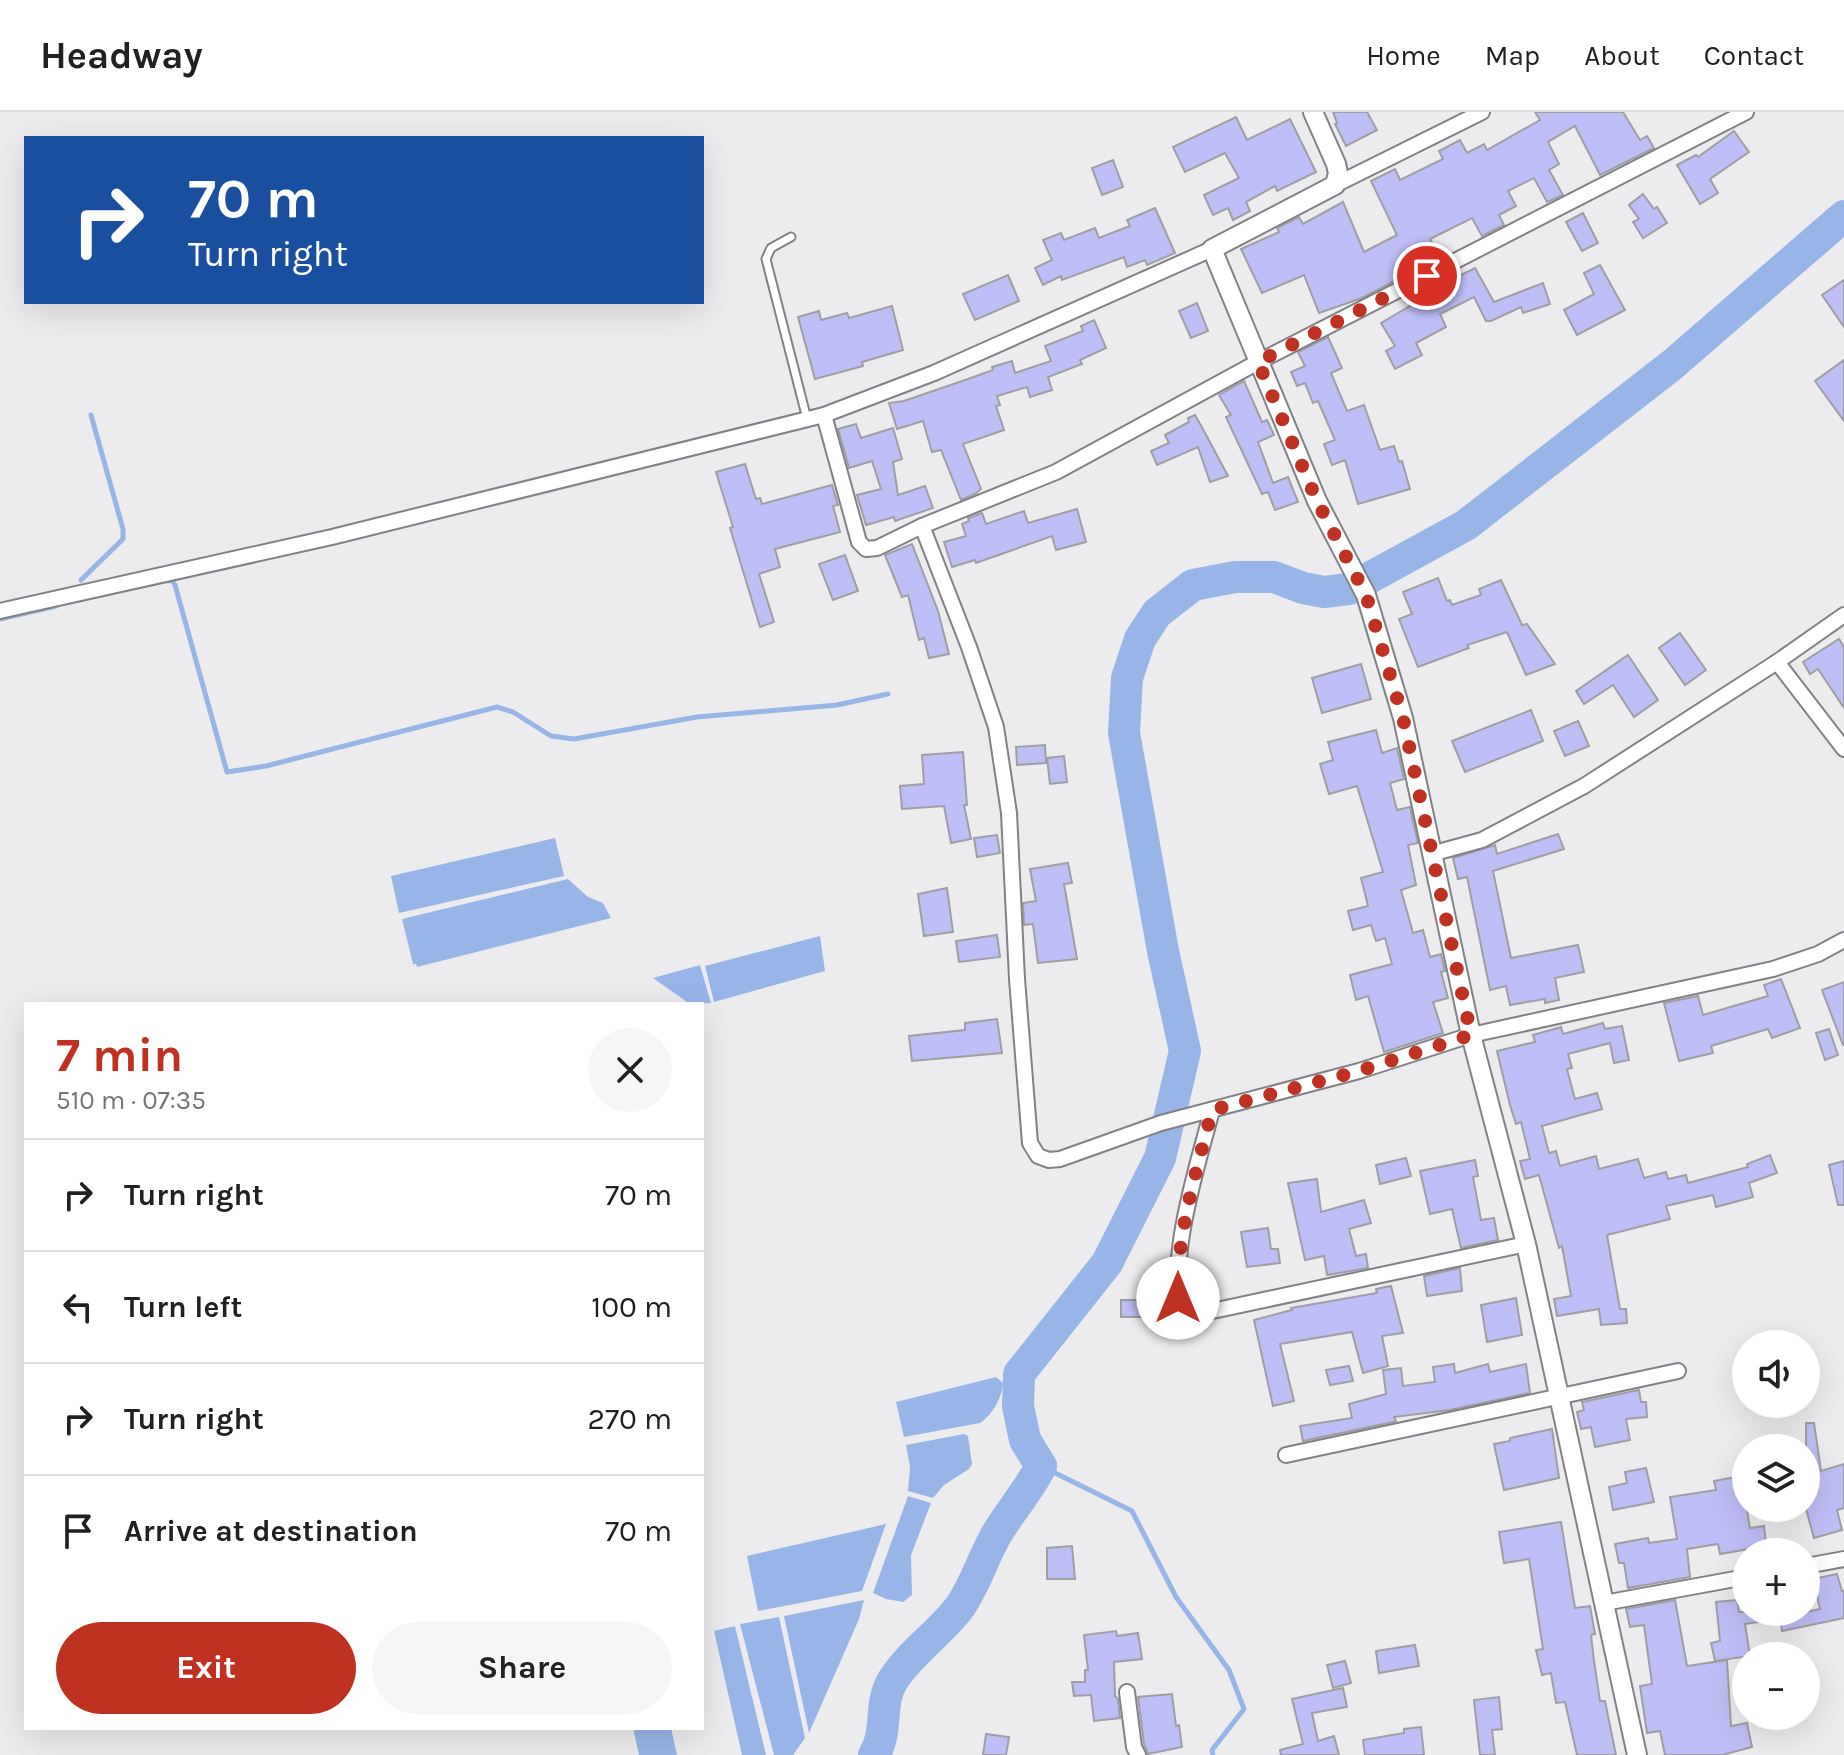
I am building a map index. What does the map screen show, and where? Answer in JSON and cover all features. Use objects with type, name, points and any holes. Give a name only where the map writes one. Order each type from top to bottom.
[{"type":"street","points":[[1313,112],[1336,164],[1338,173],[1335,185]]},
{"type":"street","points":[[0,611],[332,537],[824,415],[934,373],[1212,249],[1482,112]]},
{"type":"street","points":[[824,415],[861,546],[877,548],[922,526],[1056,472],[1258,362],[1740,113]]},
{"type":"street","points":[[1212,249],[1317,501],[1366,595],[1403,718],[1471,1035],[1526,1244],[1637,1755]]},
{"type":"street","points":[[922,526],[996,727],[1009,813],[1017,979],[1030,1143],[1038,1156],[1049,1160],[1060,1159],[1161,1123],[1359,1071],[1471,1035],[1773,969],[1818,954],[1844,940]]},
{"type":"street","points":[[1431,854],[1482,840],[1584,786],[1777,662],[1844,615]]},
{"type":"street","points":[[1777,662],[1844,749]]},
{"type":"street","points":[[1206,1111],[1177,1264],[1178,1298],[1189,1316],[1526,1244]]},
{"type":"street","points":[[1286,1455],[1678,1371]]},
{"type":"street","points":[[1820,1563],[1844,1559]]},
{"type":"street","points":[[1604,1603],[1732,1580]]},
{"type":"street","points":[[1127,1692],[1134,1747],[1138,1755]]},
{"type":"lane","points":[[791,237],[771,248],[766,259],[807,419]]},
{"type":"water","points":[[555,838],[564,876],[399,913],[391,876]]},
{"type":"water","points":[[568,879],[588,897],[603,903],[611,918],[417,967],[413,964],[402,919]]},
{"type":"water","points":[[820,936],[825,971],[714,1002],[705,966]]},
{"type":"water","points":[[700,965],[711,1003],[687,1002],[653,978]]},
{"type":"water","points":[[996,1377],[1003,1383],[1001,1394],[992,1411],[980,1423],[904,1437],[896,1402]]},
{"type":"water","points":[[964,1434],[968,1436],[972,1464],[969,1469],[944,1485],[933,1498],[908,1491],[910,1467],[906,1445]]},
{"type":"water","points":[[908,1496],[931,1503],[911,1555],[912,1595],[903,1602],[873,1593]]},
{"type":"water","points":[[886,1524],[862,1591],[758,1611],[747,1556]]},
{"type":"water","points":[[864,1600],[859,1619],[809,1733],[784,1616]]},
{"type":"water","points":[[779,1617],[805,1738],[793,1755],[774,1755],[740,1624]]},
{"type":"water","points":[[735,1626],[766,1755],[742,1755],[714,1631]]},
{"type":"water","points":[[633,1730],[671,1730],[677,1755],[639,1755]]},
{"type":"building","points":[[1333,112],[1367,112],[1377,130],[1346,146],[1335,124]]},
{"type":"building","points":[[1535,112],[1623,112],[1640,140],[1647,136],[1654,148],[1600,175],[1575,126],[1548,142],[1559,164],[1549,170],[1563,195],[1547,202],[1534,178],[1508,191],[1516,206],[1499,215],[1504,225],[1482,236],[1472,218],[1430,239],[1440,257],[1362,298],[1319,313],[1304,275],[1262,293],[1241,249],[1279,232],[1277,228],[1299,217],[1303,224],[1343,202],[1364,252],[1397,235],[1371,181],[1395,169],[1400,180],[1443,159],[1439,151],[1460,140],[1467,153],[1484,144],[1487,150],[1540,120]]},
{"type":"building","points":[[1236,117],[1247,140],[1290,119],[1316,172],[1277,191],[1275,186],[1246,202],[1250,211],[1233,220],[1228,208],[1213,215],[1204,195],[1239,178],[1225,153],[1185,172],[1173,147]]},
{"type":"building","points":[[1734,131],[1749,152],[1710,179],[1718,193],[1700,204],[1677,165],[1696,155],[1698,157]]},
{"type":"building","points":[[1113,160],[1123,187],[1102,195],[1092,168]]},
{"type":"building","points":[[1643,194],[1654,209],[1657,207],[1667,223],[1643,238],[1633,222],[1639,219],[1629,205]]},
{"type":"building","points":[[1155,208],[1175,253],[1147,265],[1145,260],[1127,267],[1124,257],[1062,280],[1061,276],[1043,285],[1035,268],[1052,260],[1043,240],[1061,233],[1064,240],[1095,228],[1099,238],[1130,226],[1127,220]]},
{"type":"building","points":[[1583,213],[1598,243],[1582,251],[1566,222]]},
{"type":"building","points":[[1600,265],[1625,310],[1577,335],[1564,310],[1594,294],[1584,273]]},
{"type":"building","points":[[1475,268],[1494,302],[1543,283],[1550,304],[1523,313],[1521,307],[1486,321],[1474,297],[1440,314],[1446,327],[1416,343],[1422,355],[1395,369],[1386,351],[1395,346],[1381,323],[1432,293],[1428,286],[1450,275],[1457,277]]},
{"type":"building","points":[[1008,275],[1019,301],[975,320],[963,294]]},
{"type":"building","points":[[1844,280],[1844,327],[1822,295]]},
{"type":"building","points":[[1197,303],[1208,331],[1191,338],[1179,311]]},
{"type":"building","points":[[892,306],[903,350],[862,362],[863,366],[815,379],[798,317],[819,311],[821,320],[847,313],[849,318]]},
{"type":"building","points":[[1094,320],[1106,348],[1080,360],[1082,364],[1048,377],[1052,390],[1030,397],[1027,387],[997,396],[1000,405],[996,406],[1004,430],[963,444],[981,489],[975,494],[961,500],[941,450],[932,452],[923,421],[897,429],[889,403],[904,401],[1012,361],[1015,373],[1051,361],[1045,346],[1083,331],[1081,326]]},
{"type":"building","points":[[1328,337],[1342,368],[1331,373],[1347,411],[1364,405],[1380,450],[1394,446],[1410,489],[1358,504],[1345,460],[1332,465],[1324,444],[1335,440],[1318,401],[1313,403],[1305,383],[1297,386],[1291,372],[1305,366],[1298,352]]},
{"type":"building","points":[[1844,360],[1844,421],[1815,381]]},
{"type":"building","points":[[1244,381],[1262,422],[1267,420],[1274,435],[1258,442],[1273,483],[1288,477],[1298,502],[1275,510],[1268,492],[1262,494],[1226,417],[1231,415],[1219,395]]},
{"type":"building","points":[[1195,415],[1228,476],[1210,482],[1198,447],[1157,465],[1151,451],[1169,443],[1165,435],[1189,422],[1188,418]]},
{"type":"building","points":[[856,424],[861,438],[893,428],[902,459],[893,462],[898,495],[925,486],[933,508],[895,521],[894,517],[866,525],[857,495],[881,489],[872,461],[849,468],[838,429]]},
{"type":"building","points":[[745,464],[756,499],[760,498],[762,504],[832,485],[838,505],[833,506],[840,532],[775,549],[780,567],[759,574],[774,622],[760,627],[716,472]]},
{"type":"building","points":[[1077,509],[1086,542],[1056,550],[1052,536],[976,563],[975,560],[952,567],[944,542],[966,536],[962,524],[969,521],[968,518],[982,513],[986,524],[1024,511],[1028,523]]},
{"type":"building","points":[[912,544],[938,611],[949,654],[929,658],[924,638],[919,640],[908,595],[902,597],[885,555]]},
{"type":"building","points":[[845,555],[858,591],[833,600],[819,564]]},
{"type":"building","points":[[1438,578],[1447,601],[1450,600],[1452,605],[1481,595],[1479,589],[1501,580],[1522,625],[1527,624],[1555,664],[1526,675],[1507,632],[1467,645],[1469,648],[1418,667],[1399,619],[1412,614],[1403,592]]},
{"type":"building","points":[[1680,633],[1706,670],[1685,685],[1659,648]]},
{"type":"building","points":[[1839,639],[1844,647],[1844,708],[1818,669],[1810,674],[1803,662]]},
{"type":"building","points":[[1628,655],[1658,700],[1634,717],[1613,685],[1584,704],[1576,691]]},
{"type":"building","points":[[1361,664],[1371,699],[1322,713],[1312,678]]},
{"type":"building","points":[[1531,710],[1543,741],[1465,772],[1452,741]]},
{"type":"building","points":[[1578,721],[1589,746],[1565,756],[1554,731]]},
{"type":"building","points":[[1376,730],[1382,753],[1397,748],[1404,779],[1390,783],[1397,810],[1410,807],[1418,843],[1408,845],[1416,885],[1401,890],[1413,933],[1423,930],[1430,957],[1441,954],[1445,971],[1441,972],[1448,998],[1433,1002],[1443,1033],[1384,1052],[1368,996],[1356,1000],[1350,975],[1392,964],[1385,938],[1376,941],[1371,925],[1353,930],[1348,911],[1368,906],[1361,878],[1383,872],[1357,786],[1329,794],[1320,764],[1333,760],[1328,742]]},
{"type":"building","points":[[1045,745],[1046,763],[1017,765],[1016,747]]},
{"type":"building","points":[[963,752],[967,805],[964,805],[971,839],[951,843],[944,806],[902,809],[900,786],[924,784],[922,755]]},
{"type":"building","points":[[1064,756],[1067,782],[1050,784],[1047,758]]},
{"type":"building","points":[[1558,834],[1564,849],[1493,871],[1511,958],[1578,945],[1584,972],[1555,978],[1559,1000],[1545,1003],[1545,999],[1510,1005],[1506,986],[1490,990],[1467,877],[1458,879],[1453,858],[1495,845],[1497,854]]},
{"type":"building","points":[[997,835],[1000,853],[977,857],[974,838]]},
{"type":"building","points":[[1068,863],[1072,883],[1064,884],[1077,959],[1038,963],[1033,924],[1024,925],[1023,903],[1036,901],[1030,869]]},
{"type":"building","points":[[947,888],[953,932],[924,936],[918,894]]},
{"type":"building","points":[[997,935],[1000,957],[959,962],[956,941]]},
{"type":"building","points":[[1781,979],[1800,1028],[1772,1038],[1768,1029],[1711,1046],[1713,1053],[1679,1061],[1664,1003],[1698,996],[1703,1015],[1768,996],[1764,985]]},
{"type":"building","points":[[1844,982],[1844,1044],[1843,1045],[1822,990]]},
{"type":"building","points":[[997,1019],[1002,1053],[912,1061],[909,1036],[965,1030],[965,1023]]},
{"type":"building","points":[[1603,1023],[1605,1029],[1622,1026],[1629,1060],[1614,1063],[1610,1043],[1568,1054],[1572,1068],[1567,1069],[1575,1099],[1597,1093],[1602,1109],[1542,1126],[1549,1153],[1556,1151],[1560,1166],[1596,1156],[1599,1169],[1638,1159],[1644,1178],[1666,1172],[1668,1179],[1686,1175],[1688,1183],[1748,1167],[1747,1164],[1770,1155],[1777,1173],[1749,1183],[1753,1197],[1716,1207],[1713,1195],[1666,1206],[1670,1219],[1607,1235],[1620,1309],[1626,1309],[1627,1323],[1601,1325],[1599,1309],[1557,1316],[1554,1299],[1571,1296],[1562,1246],[1559,1248],[1539,1175],[1525,1179],[1520,1161],[1530,1159],[1521,1122],[1516,1124],[1510,1105],[1497,1051],[1535,1042],[1533,1035],[1561,1027],[1563,1034]]},
{"type":"building","points":[[1829,1029],[1838,1055],[1825,1060],[1816,1033]]},
{"type":"building","points":[[1406,1158],[1411,1176],[1380,1184],[1376,1165]]},
{"type":"building","points":[[1475,1160],[1478,1176],[1473,1177],[1481,1220],[1494,1218],[1498,1240],[1461,1248],[1452,1209],[1430,1214],[1420,1171]]},
{"type":"building","points":[[1844,1161],[1844,1205],[1838,1205],[1829,1165]]},
{"type":"building","points":[[1317,1179],[1321,1212],[1364,1200],[1371,1223],[1349,1229],[1356,1256],[1366,1254],[1368,1268],[1327,1275],[1324,1256],[1305,1260],[1288,1183]]},
{"type":"building","points":[[1268,1228],[1271,1249],[1278,1249],[1280,1263],[1247,1267],[1241,1232]]},
{"type":"building","points":[[1460,1268],[1462,1291],[1427,1296],[1424,1276]]},
{"type":"building","points":[[1391,1286],[1403,1333],[1382,1336],[1388,1366],[1363,1373],[1352,1332],[1280,1344],[1294,1401],[1273,1406],[1254,1320],[1291,1308],[1377,1293],[1376,1289]]},
{"type":"building","points":[[1516,1298],[1522,1335],[1487,1342],[1481,1305]]},
{"type":"building","points":[[1121,1300],[1147,1300],[1147,1317],[1121,1317]]},
{"type":"building","points":[[1454,1364],[1455,1373],[1488,1364],[1490,1372],[1526,1364],[1530,1393],[1450,1410],[1394,1417],[1396,1421],[1393,1422],[1303,1441],[1300,1426],[1352,1418],[1349,1404],[1386,1394],[1383,1370],[1401,1368],[1403,1386],[1435,1382],[1433,1367]]},
{"type":"building","points":[[1349,1366],[1353,1381],[1330,1385],[1326,1370]]},
{"type":"building","points":[[1639,1390],[1641,1402],[1646,1402],[1647,1417],[1626,1419],[1630,1440],[1595,1447],[1591,1427],[1581,1429],[1577,1412],[1584,1410],[1582,1402]]},
{"type":"building","points":[[1806,1423],[1814,1423],[1816,1434],[1806,1434]]},
{"type":"building","points":[[1552,1429],[1559,1478],[1504,1490],[1494,1444]]},
{"type":"building","points":[[1820,1464],[1821,1471],[1844,1464],[1844,1508],[1837,1510],[1842,1530],[1814,1538],[1810,1522],[1820,1522]]},
{"type":"building","points":[[1646,1468],[1654,1502],[1613,1510],[1609,1487],[1627,1483],[1625,1472]]},
{"type":"building","points":[[1732,1478],[1732,1522],[1749,1522],[1750,1528],[1764,1526],[1765,1538],[1732,1538],[1732,1552],[1720,1554],[1718,1544],[1687,1549],[1690,1577],[1628,1588],[1624,1563],[1619,1563],[1615,1544],[1648,1538],[1649,1543],[1677,1539],[1670,1497],[1716,1490],[1714,1481]]},
{"type":"building","points":[[1561,1522],[1575,1608],[1590,1606],[1600,1701],[1605,1701],[1616,1755],[1577,1755],[1565,1702],[1556,1703],[1551,1673],[1542,1675],[1536,1650],[1543,1649],[1529,1559],[1504,1563],[1499,1532]]},
{"type":"building","points":[[1072,1546],[1075,1579],[1047,1579],[1047,1548]]},
{"type":"building","points":[[1837,1574],[1844,1591],[1844,1618],[1820,1623],[1820,1578]]},
{"type":"building","points":[[1675,1600],[1687,1666],[1727,1660],[1732,1730],[1748,1730],[1752,1747],[1722,1755],[1665,1755],[1660,1731],[1647,1733],[1640,1686],[1652,1684],[1644,1625],[1630,1627],[1626,1609]]},
{"type":"building","points":[[1732,1600],[1732,1626],[1745,1626],[1748,1642],[1732,1642],[1732,1659],[1715,1661],[1711,1643],[1720,1641],[1716,1602]]},
{"type":"building","points":[[1781,1626],[1806,1626],[1782,1631]]},
{"type":"building","points":[[1116,1631],[1117,1636],[1138,1633],[1142,1659],[1114,1662],[1115,1696],[1120,1718],[1094,1721],[1091,1695],[1074,1696],[1072,1682],[1085,1682],[1085,1670],[1088,1670],[1084,1635]]},
{"type":"building","points":[[1415,1645],[1419,1666],[1379,1673],[1376,1651]]},
{"type":"building","points":[[1345,1661],[1351,1683],[1333,1688],[1327,1665]]},
{"type":"building","points":[[1343,1688],[1347,1707],[1312,1713],[1318,1741],[1334,1736],[1339,1755],[1281,1755],[1280,1750],[1303,1744],[1292,1699]]},
{"type":"building","points":[[1172,1694],[1182,1747],[1148,1754],[1138,1697]]},
{"type":"building","points":[[1499,1697],[1502,1729],[1492,1730],[1495,1755],[1480,1755],[1474,1700]]},
{"type":"building","points":[[1421,1727],[1424,1755],[1365,1755],[1363,1740]]},
{"type":"building","points":[[986,1734],[1009,1737],[1006,1755],[983,1755]]},
{"type":"waterway","points":[[874,1755],[879,1746],[886,1698],[893,1680],[959,1608],[995,1537],[1041,1466],[1025,1440],[1018,1406],[1019,1374],[1107,1263],[1160,1158],[1185,1051],[1163,951],[1124,733],[1127,678],[1140,639],[1157,613],[1193,585],[1235,577],[1274,577],[1324,592],[1349,589],[1466,525],[1672,365],[1844,216]]},
{"type":"waterway","points":[[81,580],[123,539],[123,529],[91,415]]},
{"type":"waterway","points":[[167,581],[172,580],[175,585],[227,772],[266,766],[497,707],[513,712],[551,736],[574,739],[697,717],[837,705],[888,694]]},
{"type":"waterway","points":[[0,619],[56,606]]},
{"type":"waterway","points":[[1041,1466],[1132,1511],[1176,1597],[1229,1670],[1244,1709],[1212,1750],[1213,1755]]},
{"type":"route","points":[[1178,1298],[1177,1264],[1182,1234],[1212,1110],[1359,1071],[1471,1035],[1403,718],[1366,595],[1317,501],[1258,362],[1427,276]]}]
